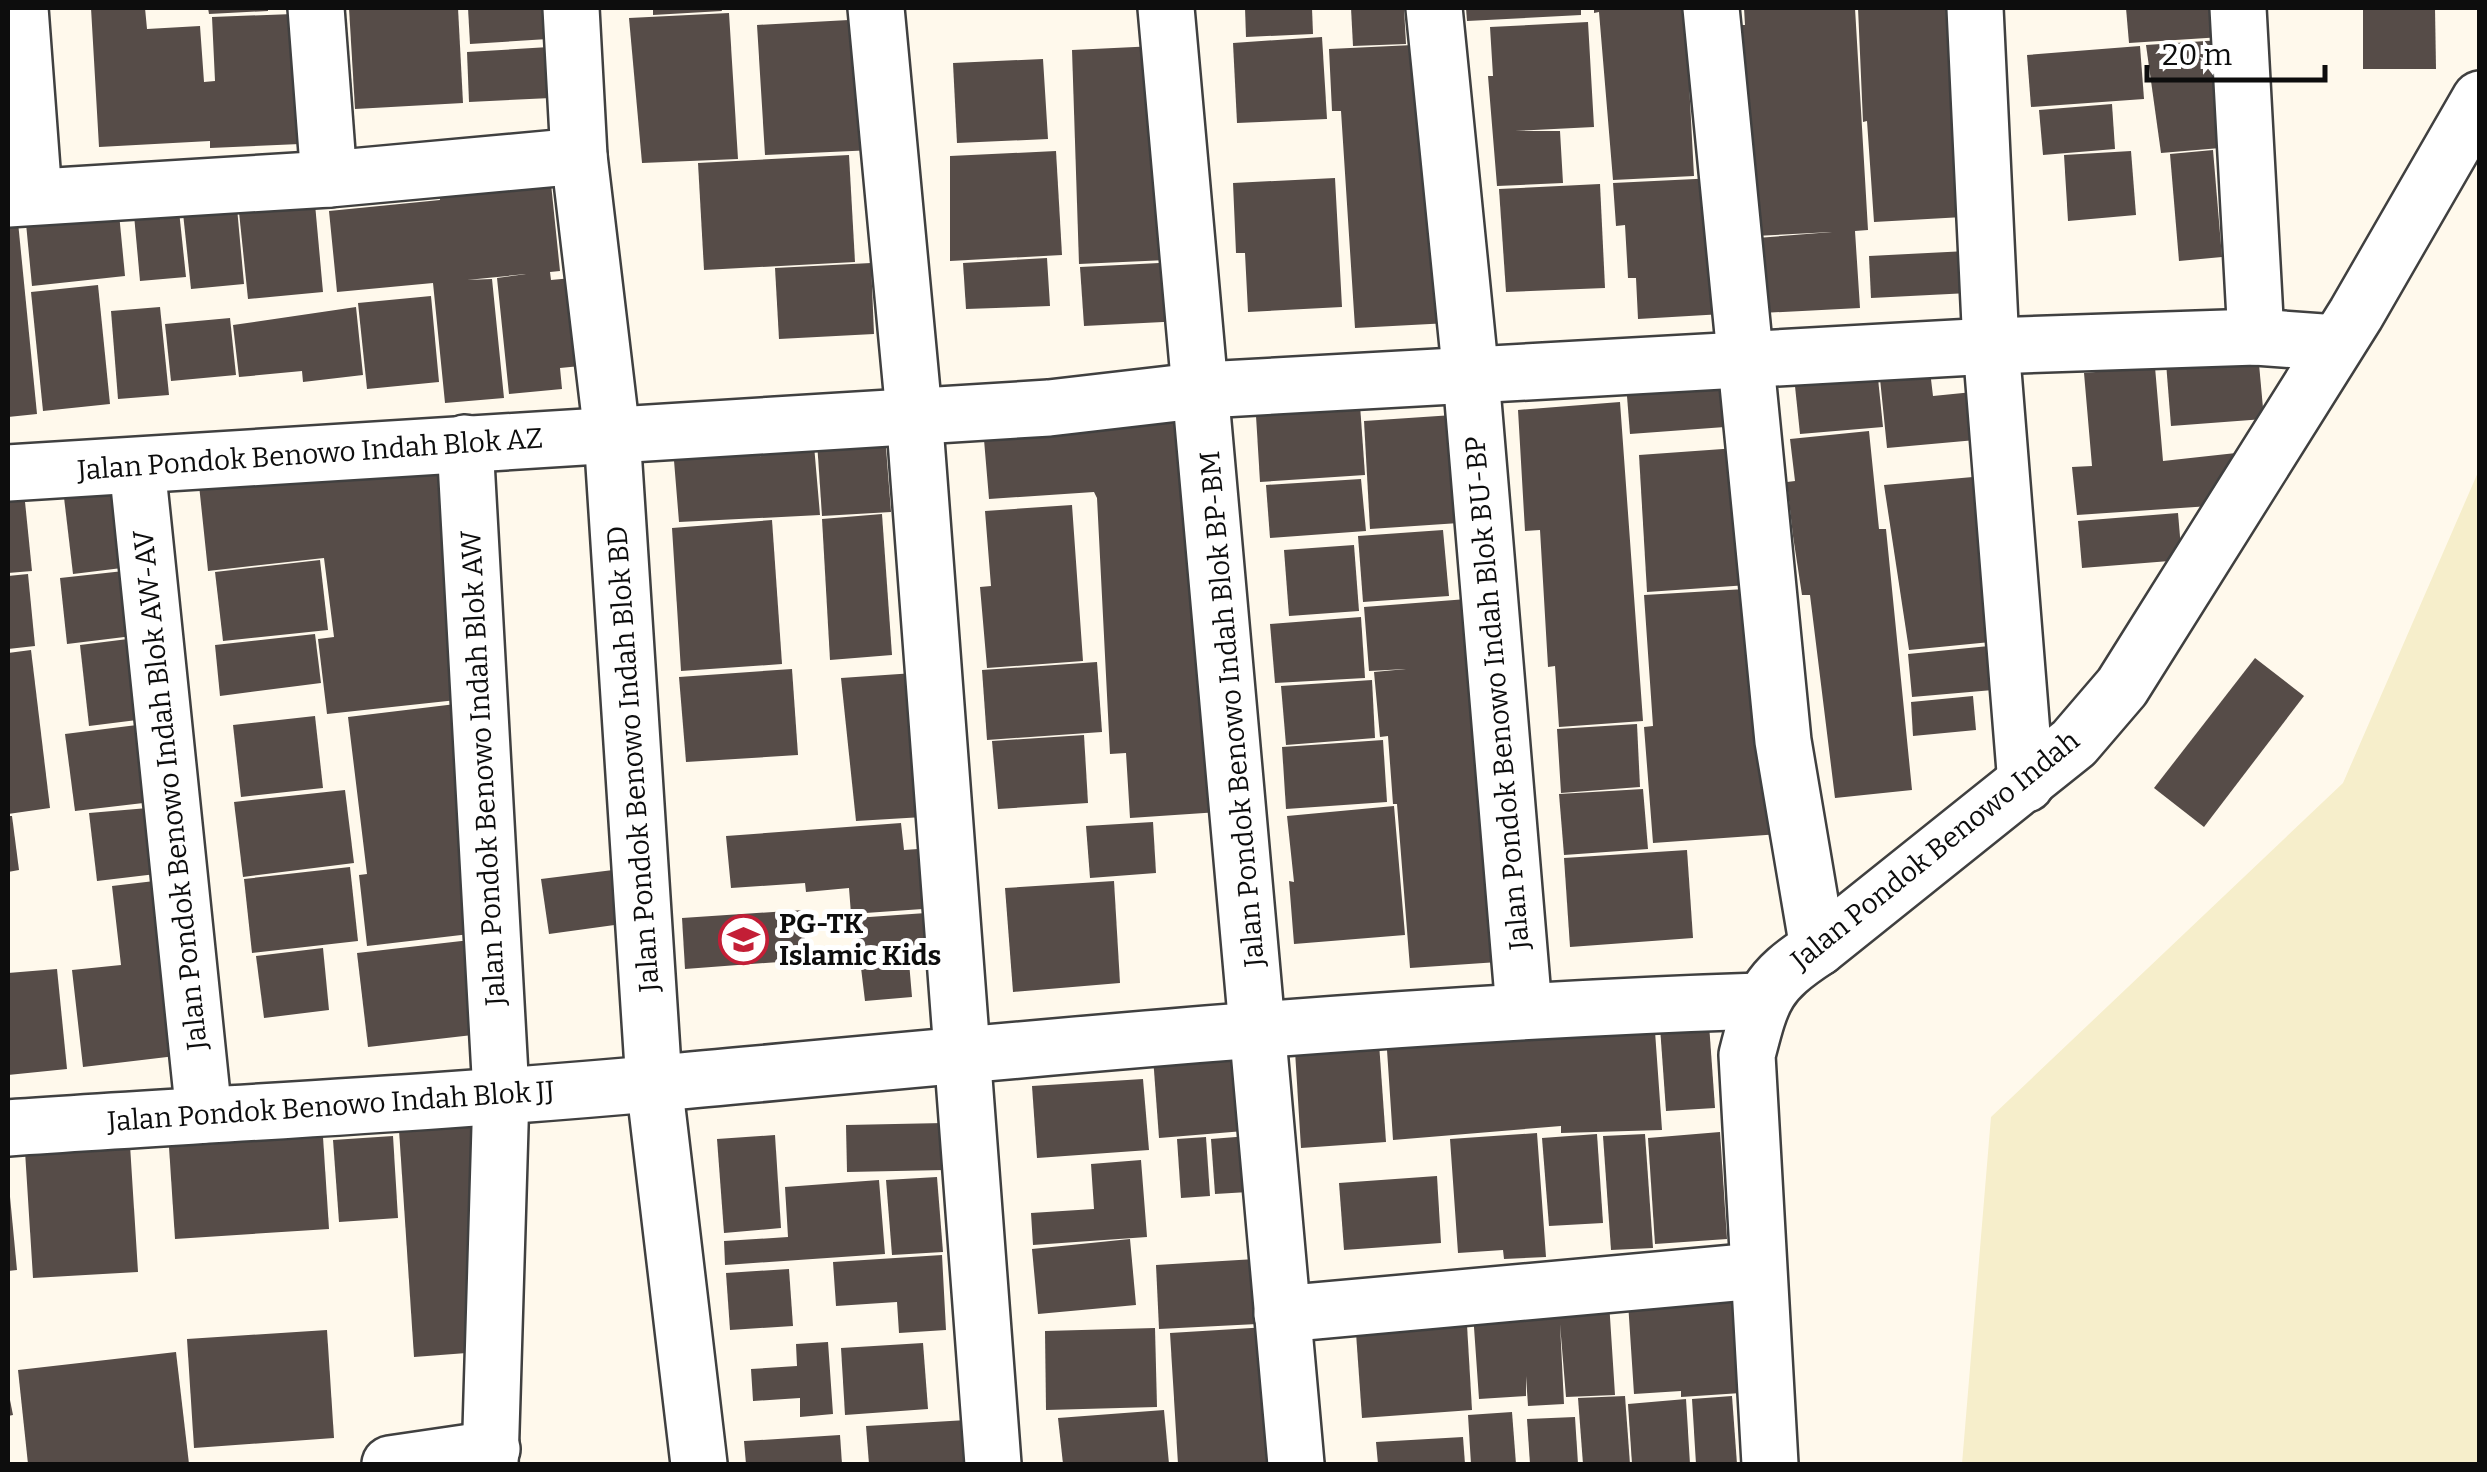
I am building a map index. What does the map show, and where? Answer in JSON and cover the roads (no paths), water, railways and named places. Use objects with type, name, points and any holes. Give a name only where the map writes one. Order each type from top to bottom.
[{"type":"street","points":[[20,8],[21,198],[329,179],[579,156]]},
{"type":"street","points":[[316,8],[329,179]]},
{"type":"street","name":"Jalan Pondok Benowo Indah Blok BD","points":[[571,8],[579,156],[612,434],[654,1084],[699,1464]]},
{"type":"street","points":[[876,8],[914,414],[993,1464]]},
{"type":"street","name":"Jalan Pondok Benowo Indah Blok BP-BM","points":[[1166,8],[1204,390],[1296,1464]]},
{"type":"street","name":"Jalan Pondok Benowo Indah Blok BU-BP","points":[[1434,8],[1471,376],[1524,1009]]},
{"type":"street","points":[[1711,8],[1783,741],[1818,948]]},
{"type":"street","points":[[1975,8],[1990,346],[2026,784]]},
{"type":"street","points":[[2238,8],[2256,337]]},
{"type":"street","name":"Jalan Pondok Benowo Indah","points":[[1770,1464],[1756,1270],[1747,1054],[1760,1001],[1780,973],[1818,948],[2074,743],[2122,687],[2356,314],[2480,99]]},
{"type":"street","name":"Jalan Pondok Benowo Indah Blok AZ","points":[[8,473],[1050,408],[1204,390],[1746,359],[2256,337],[2336,342]]},
{"type":"street","name":"Jalan Pondok Benowo Indah Blok AW","points":[[464,443],[500,1093],[492,1457]]},
{"type":"street","name":"Jalan Pondok Benowo Indah Blok AW-AV","points":[[137,466],[204,1114]]},
{"type":"street","name":"Jalan Pondok Benowo Indah Blok JJ","points":[[8,1128],[654,1084],[1260,1028],[1524,1009],[1760,1001]]},
{"type":"street","points":[[1282,1314],[1756,1270]]},
{"type":"street","points":[[390,1464],[492,1457]]},
{"type":"place","name":"PG-TK Islamic Kids","points":[[744,939]]}]
